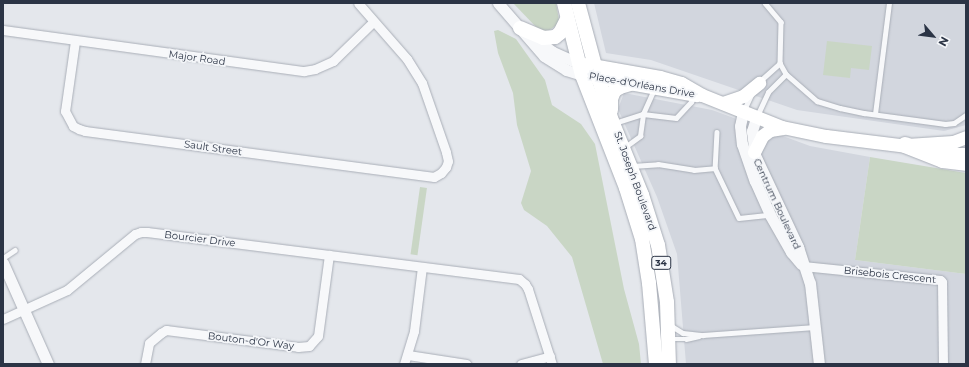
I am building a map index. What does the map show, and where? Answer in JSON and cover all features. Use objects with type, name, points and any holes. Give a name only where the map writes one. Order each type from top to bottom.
[{"type":"highway","points":[[905,145],[943,160],[966,163]]},
{"type":"main road","name":"St. Joseph Boulevard","points":[[564,3],[580,69],[626,188],[642,239],[649,283],[656,364]]},
{"type":"main road","name":"St. Joseph Boulevard","points":[[578,3],[596,72],[613,122],[651,220],[658,245],[664,274],[670,364]]},
{"type":"main road","points":[[520,28],[543,38],[555,37],[560,33],[567,19]]},
{"type":"main road","name":"Place-d'Orléans Drive","points":[[580,69],[654,88],[698,95],[723,103],[756,118],[785,128],[826,136],[905,145],[951,154],[966,154]]},
{"type":"main road","name":"Place-d'Orléans Drive","points":[[596,72],[660,77],[681,83],[698,95]]},
{"type":"main road","points":[[723,103],[743,96],[759,82]]},
{"type":"main road","points":[[613,122],[610,105],[614,91],[620,87],[634,83]]},
{"type":"main road","points":[[754,152],[762,136],[770,130],[785,128]]},
{"type":"main road","name":"Place-d'Orléans Drive","points":[[905,145],[953,142],[966,137]]},
{"type":"main road","points":[[654,340],[669,339]]},
{"type":"street","points":[[358,3],[373,22]]},
{"type":"street","points":[[498,3],[544,56],[566,70],[580,69]]},
{"type":"street","name":"Major Road","points":[[3,30],[304,71],[315,69],[333,61],[373,22]]},
{"type":"street","name":"Sault Street","points":[[75,41],[65,111],[74,126],[85,131],[434,177],[441,173],[448,161],[422,83],[407,59],[373,22]]},
{"type":"street","name":"Centrum Boulevard","points":[[743,112],[740,126],[743,151],[775,213],[798,247],[803,266],[810,283],[819,364]]},
{"type":"street","name":"Centrum Boulevard","points":[[756,118],[752,131],[754,152],[775,213]]},
{"type":"street","name":"Bourcier Drive","points":[[3,319],[71,287],[140,232],[511,277],[523,281],[528,289],[551,360]]},
{"type":"street","name":"Bouton-d'Or Way","points":[[145,364],[149,343],[157,335],[166,330],[298,347],[309,346],[318,336],[329,255]]},
{"type":"street","points":[[3,263],[48,364]]},
{"type":"street","name":"Brisebois Crescent","points":[[803,266],[940,280],[942,282],[943,364]]},
{"type":"street","points":[[422,267],[414,331],[406,360],[466,364]]},
{"type":"street","points":[[521,364],[551,360]]},
{"type":"lane","points":[[765,3],[781,22],[780,63],[786,74],[817,101],[840,108],[945,124],[954,123],[966,115]]},
{"type":"lane","points":[[876,114],[889,3]]},
{"type":"lane","points":[[743,112],[759,82],[780,63]]},
{"type":"lane","points":[[756,118],[768,92],[786,74]]},
{"type":"lane","points":[[624,148],[640,136],[643,114],[654,88]]},
{"type":"lane","points":[[613,122],[643,114],[676,118],[698,95]]},
{"type":"lane","points":[[717,132],[715,168],[739,218],[765,217],[775,213]]},
{"type":"lane","points":[[631,166],[658,164],[694,170],[715,168]]},
{"type":"lane","points":[[3,258],[15,250]]},
{"type":"lane","points":[[668,324],[683,333],[703,335]]},
{"type":"lane","points":[[669,339],[686,339],[703,335],[815,327]]},
{"type":"shaded area","points":[[594,3],[966,3],[966,125],[944,131],[797,110],[651,60],[606,53]]},
{"type":"shaded area","points":[[624,93],[712,110],[810,146],[870,157],[855,260],[966,274],[966,364],[686,364],[677,254],[657,197],[618,109]]},
{"type":"green space","points":[[513,3],[556,3],[559,20],[557,25],[548,31],[543,31],[537,28]]},
{"type":"green space","points":[[498,30],[516,39],[545,80],[552,105],[581,124],[595,144],[624,289],[639,344],[641,364],[603,364],[572,257],[547,226],[524,210],[521,203],[531,171],[517,125],[513,93],[498,53],[494,31]]},
{"type":"green space","points":[[827,41],[872,46],[869,70],[851,68],[850,78],[823,75]]},
{"type":"green space","points":[[870,157],[966,173],[966,274],[855,260]]},
{"type":"green space","points":[[420,187],[427,188],[417,255],[411,254]]}]
